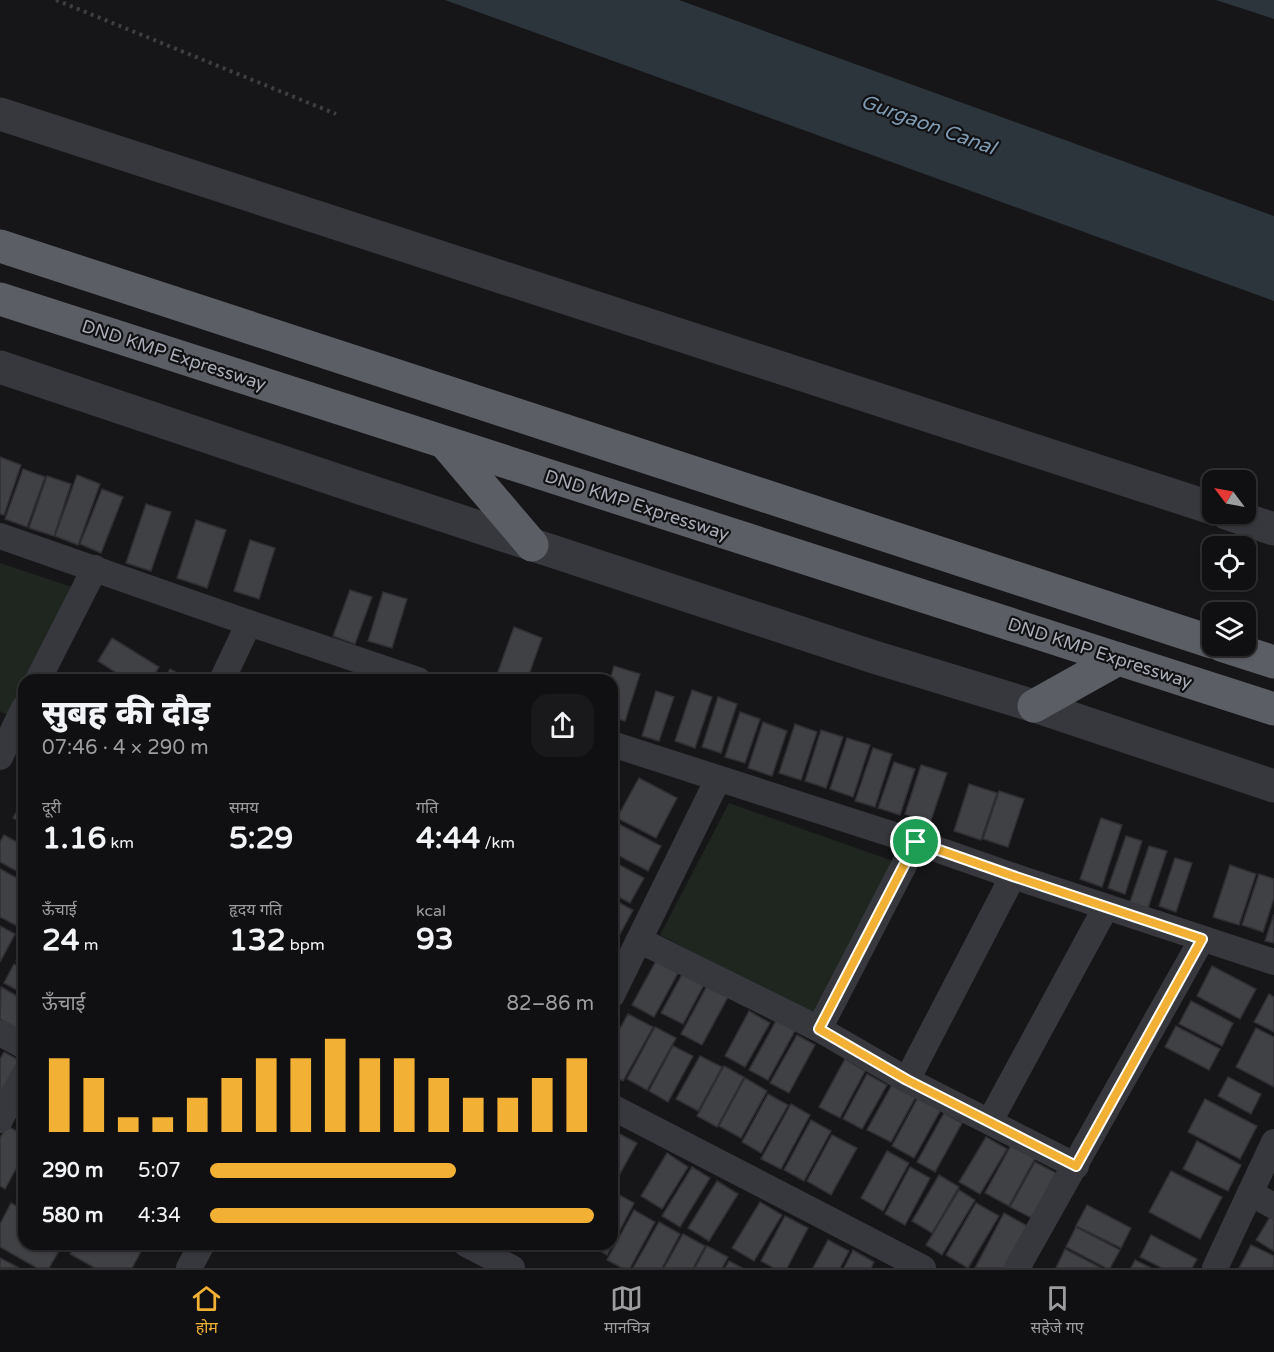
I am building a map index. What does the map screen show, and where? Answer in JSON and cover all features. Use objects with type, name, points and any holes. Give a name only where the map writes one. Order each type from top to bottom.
[{"type":"highway","points":[[0,246],[1202,639]]},
{"type":"highway","name":"DND KMP Expressway","points":[[0,299],[1274,710]]},
{"type":"highway","points":[[446,444],[532,545]]},
{"type":"highway","points":[[1255,656],[1274,662]]},
{"type":"highway","points":[[1034,706],[1118,659]]},
{"type":"street","points":[[0,114],[1202,505]]},
{"type":"street","points":[[0,367],[532,545],[873,657],[1034,706],[1274,786]]},
{"type":"street","points":[[1256,523],[1274,529]]},
{"type":"street","points":[[0,536],[400,674]]},
{"type":"street","points":[[41,674],[95,568]]},
{"type":"street","points":[[225,674],[249,623]]},
{"type":"street","points":[[0,757],[12,719]]},
{"type":"street","points":[[618,746],[916,842],[1274,962]]},
{"type":"street","points":[[618,983],[718,779]]},
{"type":"street","points":[[819,1029],[916,842]]},
{"type":"street","points":[[907,1080],[1013,876]]},
{"type":"street","points":[[990,1121],[1106,907]]},
{"type":"street","points":[[1017,1268],[1202,939]]},
{"type":"street","points":[[639,940],[819,1029],[907,1080],[1076,1166]]},
{"type":"street","points":[[0,1033],[18,1043]]},
{"type":"street","points":[[0,1120],[18,1087]]},
{"type":"street","points":[[618,1110],[923,1268]]},
{"type":"street","points":[[1215,1268],[1274,1142]]},
{"type":"street","points":[[1250,1193],[1274,1206]]},
{"type":"street","points":[[189,1268],[199,1250]]},
{"type":"street","points":[[477,1250],[509,1267]]},
{"type":"path","points":[[56,0],[336,114]]},
{"type":"shaded area","points":[[0,563],[75,588],[32,674],[18,674],[18,701],[10,716],[0,711]]},
{"type":"shaded area","points":[[729,803],[893,861],[813,1014],[660,935]]},
{"type":"water","name":"Gurgaon Canal","points":[[445,0],[679,0],[1274,216],[1274,301]]},
{"type":"water","points":[[1216,0],[1274,0],[1274,19]]},
{"type":"building","points":[[0,457],[21,465],[4,515],[0,514]]},
{"type":"building","points":[[23,469],[45,477],[27,527],[5,519]]},
{"type":"building","points":[[77,475],[100,484],[78,545],[55,536]]},
{"type":"building","points":[[47,476],[71,484],[54,536],[29,528]]},
{"type":"building","points":[[102,489],[123,497],[101,553],[80,544]]},
{"type":"building","points":[[146,504],[171,512],[151,571],[126,563]]},
{"type":"building","points":[[196,520],[226,530],[207,588],[177,578]]},
{"type":"building","points":[[250,540],[275,548],[259,599],[234,591]]},
{"type":"building","points":[[350,590],[372,597],[355,644],[333,636]]},
{"type":"building","points":[[383,592],[407,599],[392,648],[368,641]]},
{"type":"building","points":[[514,627],[542,638],[529,674],[497,674]]},
{"type":"building","points":[[112,638],[159,667],[155,674],[118,674],[98,661]]},
{"type":"building","points":[[614,666],[640,674],[625,721],[618,719],[618,674],[612,674]]},
{"type":"building","points":[[170,669],[179,674],[167,674]]},
{"type":"building","points":[[692,690],[712,697],[695,748],[675,741]]},
{"type":"building","points":[[656,691],[674,697],[659,741],[642,736]]},
{"type":"building","points":[[718,697],[737,704],[721,753],[702,747]]},
{"type":"building","points":[[740,712],[760,719],[745,763],[725,757]]},
{"type":"building","points":[[763,722],[787,731],[772,776],[748,768]]},
{"type":"building","points":[[795,724],[817,732],[801,780],[779,773]]},
{"type":"building","points":[[821,730],[843,737],[826,788],[805,781]]},
{"type":"building","points":[[847,738],[870,745],[853,797],[830,789]]},
{"type":"building","points":[[873,748],[892,754],[875,807],[855,801]]},
{"type":"building","points":[[894,762],[915,769],[900,815],[878,808]]},
{"type":"building","points":[[921,765],[947,773],[930,823],[905,814]]},
{"type":"building","points":[[639,778],[677,798],[656,838],[618,819]]},
{"type":"building","points":[[969,784],[997,793],[981,840],[954,831]]},
{"type":"building","points":[[999,791],[1024,799],[1008,847],[983,839]]},
{"type":"building","points":[[18,809],[18,821],[13,818]]},
{"type":"building","points":[[1101,818],[1122,825],[1102,887],[1080,879]]},
{"type":"building","points":[[618,824],[661,846],[648,871],[618,855]]},
{"type":"building","points":[[4,835],[18,843],[18,872],[0,862],[0,842]]},
{"type":"building","points":[[1126,836],[1142,841],[1125,894],[1108,888]]},
{"type":"building","points":[[1149,846],[1167,851],[1147,911],[1129,905]]},
{"type":"building","points":[[1175,858],[1192,863],[1176,912],[1159,906]]},
{"type":"building","points":[[618,864],[644,878],[630,903],[618,896]]},
{"type":"building","points":[[1230,865],[1256,874],[1239,925],[1213,917]]},
{"type":"building","points":[[0,869],[18,879],[18,926],[0,917]]},
{"type":"building","points":[[1259,874],[1274,879],[1274,898],[1263,932],[1242,925]]},
{"type":"building","points":[[618,902],[633,910],[620,934],[618,933]]},
{"type":"building","points":[[1274,914],[1274,943],[1265,941]]},
{"type":"building","points":[[0,926],[15,934],[0,962]]},
{"type":"building","points":[[656,961],[678,973],[654,1017],[632,1005]]},
{"type":"building","points":[[14,964],[18,966],[18,991],[4,983]]},
{"type":"building","points":[[1212,966],[1256,989],[1240,1019],[1197,996]]},
{"type":"building","points":[[685,969],[706,981],[683,1024],[661,1013]]},
{"type":"building","points":[[708,984],[729,995],[702,1045],[681,1034]]},
{"type":"building","points":[[1,987],[18,997],[18,1030],[0,1019]]},
{"type":"building","points":[[1269,994],[1274,997],[1274,1032],[1254,1022]]},
{"type":"building","points":[[1191,1001],[1233,1023],[1222,1046],[1179,1024]]},
{"type":"building","points":[[749,1011],[770,1023],[745,1067],[725,1056]]},
{"type":"building","points":[[628,1014],[653,1027],[623,1081],[618,1078],[618,1032]]},
{"type":"building","points":[[777,1019],[796,1029],[768,1080],[749,1070]]},
{"type":"building","points":[[1176,1026],[1220,1049],[1209,1070],[1165,1047]]},
{"type":"building","points":[[655,1027],[676,1038],[647,1090],[627,1079]]},
{"type":"building","points":[[1256,1028],[1274,1037],[1274,1087],[1236,1067]]},
{"type":"building","points":[[797,1035],[815,1045],[789,1093],[770,1083]]},
{"type":"building","points":[[673,1046],[693,1056],[668,1102],[649,1091]]},
{"type":"building","points":[[4,1052],[18,1060],[18,1077],[0,1119],[0,1059]]},
{"type":"building","points":[[700,1056],[722,1067],[698,1111],[676,1099]]},
{"type":"building","points":[[845,1059],[865,1071],[840,1118],[819,1107]]},
{"type":"building","points":[[724,1066],[744,1077],[717,1127],[697,1116]]},
{"type":"building","points":[[867,1074],[887,1085],[862,1129],[843,1119]]},
{"type":"building","points":[[1228,1077],[1261,1094],[1251,1114],[1218,1096]]},
{"type":"building","points":[[745,1078],[767,1091],[741,1138],[719,1126]]},
{"type":"building","points":[[893,1083],[916,1096],[891,1142],[867,1130]]},
{"type":"building","points":[[921,1092],[944,1104],[914,1158],[892,1146]]},
{"type":"building","points":[[768,1094],[788,1105],[761,1153],[742,1142]]},
{"type":"building","points":[[1205,1099],[1257,1126],[1240,1159],[1188,1132]]},
{"type":"building","points":[[791,1104],[810,1115],[781,1169],[761,1159]]},
{"type":"building","points":[[944,1113],[962,1123],[935,1172],[917,1162]]},
{"type":"building","points":[[811,1120],[831,1131],[804,1181],[784,1170]]},
{"type":"building","points":[[7,1126],[18,1132],[18,1165],[5,1189],[0,1186],[0,1138]]},
{"type":"building","points":[[618,1133],[637,1143],[618,1177]]},
{"type":"building","points":[[832,1135],[857,1148],[831,1195],[807,1181]]},
{"type":"building","points":[[986,1137],[1007,1149],[980,1194],[959,1182]]},
{"type":"building","points":[[1014,1140],[1038,1153],[1009,1206],[985,1193]]},
{"type":"building","points":[[1197,1141],[1241,1165],[1228,1191],[1183,1169]]},
{"type":"building","points":[[887,1151],[909,1163],[883,1211],[861,1198]]},
{"type":"building","points":[[667,1153],[688,1167],[662,1209],[641,1196]]},
{"type":"building","points":[[1035,1162],[1056,1173],[1032,1218],[1010,1207]]},
{"type":"building","points":[[692,1167],[710,1178],[680,1227],[662,1216]]},
{"type":"building","points":[[910,1167],[930,1178],[905,1225],[885,1214]]},
{"type":"building","points":[[1171,1171],[1222,1197],[1200,1239],[1149,1212]]},
{"type":"building","points":[[939,1175],[959,1187],[932,1233],[912,1221]]},
{"type":"building","points":[[717,1181],[738,1194],[709,1241],[688,1228]]},
{"type":"building","points":[[959,1190],[975,1200],[942,1255],[926,1245]]},
{"type":"building","points":[[618,1194],[634,1203],[618,1234]]},
{"type":"building","points":[[760,1202],[782,1215],[754,1261],[732,1248]]},
{"type":"building","points":[[11,1203],[18,1207],[18,1250],[60,1250],[49,1268],[37,1268],[0,1247],[0,1224]]},
{"type":"building","points":[[976,1203],[999,1216],[968,1268],[946,1255]]},
{"type":"building","points":[[1087,1205],[1131,1228],[1121,1248],[1076,1226]]},
{"type":"building","points":[[634,1210],[655,1222],[630,1268],[622,1268],[607,1260],[612,1250],[618,1250],[618,1240]]},
{"type":"building","points":[[1004,1213],[1029,1227],[1007,1268],[975,1268]]},
{"type":"building","points":[[785,1216],[808,1228],[787,1268],[774,1268],[761,1261]]},
{"type":"building","points":[[1270,1217],[1274,1219],[1274,1251],[1256,1240]]},
{"type":"building","points":[[659,1222],[680,1234],[662,1268],[633,1268]]},
{"type":"building","points":[[1076,1227],[1120,1250],[1110,1268],[1066,1247]]},
{"type":"building","points":[[683,1234],[705,1246],[693,1268],[664,1268]]},
{"type":"building","points":[[1151,1235],[1197,1259],[1192,1268],[1162,1268],[1140,1257]]},
{"type":"building","points":[[828,1240],[849,1251],[840,1268],[813,1268]]},
{"type":"building","points":[[1251,1245],[1274,1256],[1274,1268],[1239,1268]]},
{"type":"building","points":[[707,1246],[728,1257],[722,1268],[695,1268]]},
{"type":"building","points":[[1065,1249],[1101,1268],[1056,1268]]},
{"type":"building","points":[[72,1250],[142,1250],[132,1268],[95,1268],[70,1254]]},
{"type":"building","points":[[598,1250],[610,1250],[607,1255]]},
{"type":"building","points":[[853,1250],[874,1262],[871,1268],[844,1268]]},
{"type":"building","points":[[0,1258],[19,1268],[0,1268]]},
{"type":"building","points":[[1135,1260],[1151,1268],[1131,1268]]},
{"type":"building","points":[[729,1261],[742,1268],[725,1268]]},
{"type":"route","points":[[916,842],[1202,939],[1076,1166],[907,1080],[819,1029],[916,842]]}]
